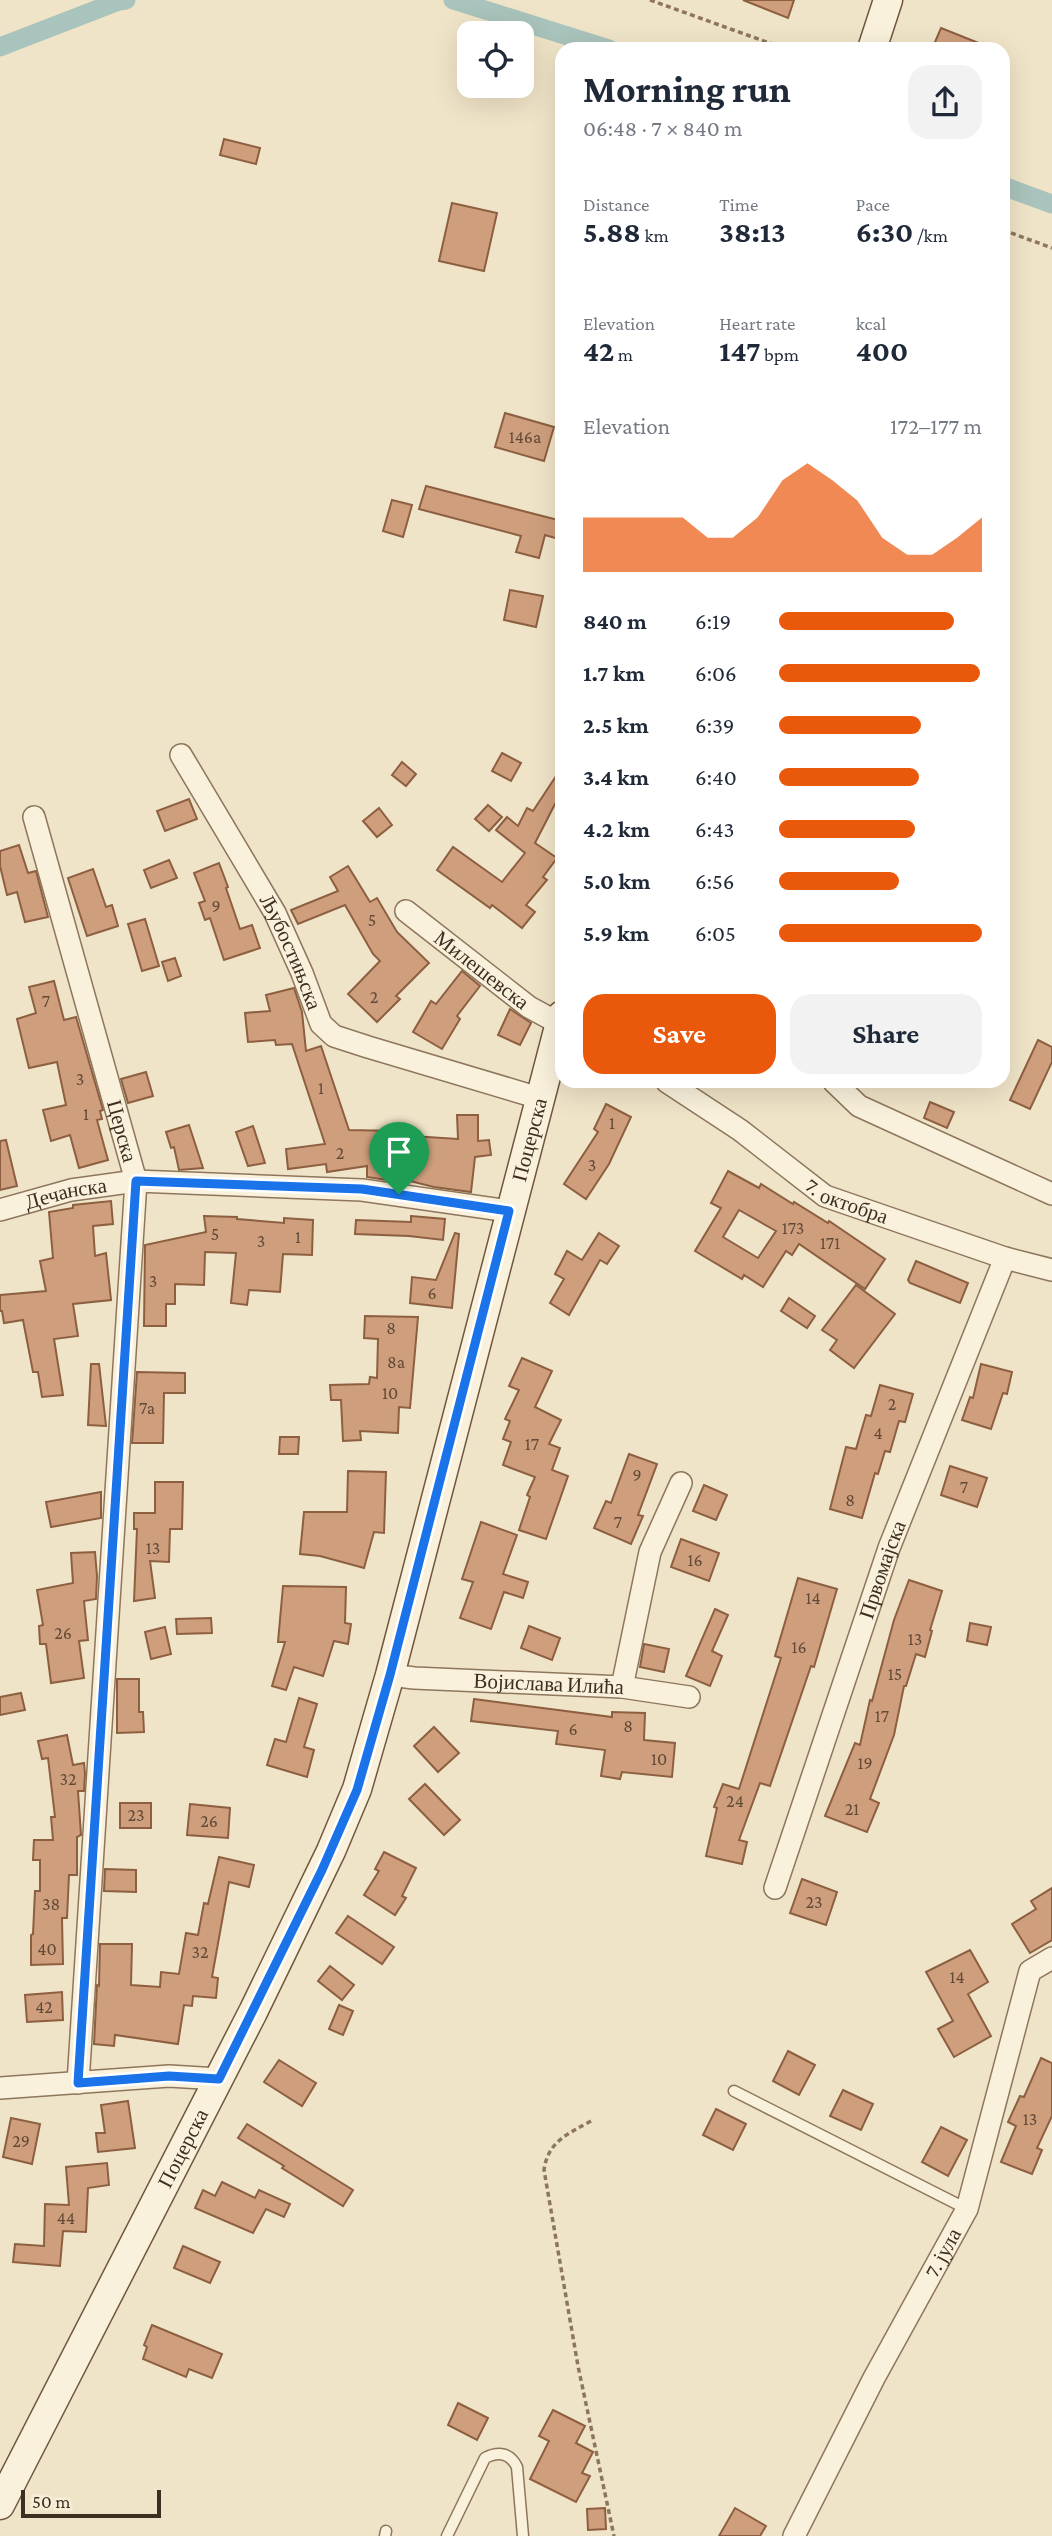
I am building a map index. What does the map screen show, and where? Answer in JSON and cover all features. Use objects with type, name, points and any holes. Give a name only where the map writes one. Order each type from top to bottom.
[{"type":"main road","points":[[874,42],[888,0]]},
{"type":"main road","name":"Поцерска","points":[[0,2505],[219,2079],[349,1812],[390,1675],[555,1042]]},
{"type":"street","name":"Љубостињска","points":[[181,755],[275,913],[302,972],[321,1024],[334,1036],[539,1098]]},
{"type":"street","name":"Церска","points":[[34,817],[136,1181],[78,2083]]},
{"type":"street","name":"Милешевска","points":[[407,911],[529,1007],[555,1018]]},
{"type":"street","name":"7. октобра","points":[[676,1088],[740,1130],[825,1196],[1004,1258],[1052,1269]]},
{"type":"street","points":[[840,1088],[859,1106],[1052,1194]]},
{"type":"street","name":"Дечанска","points":[[0,1210],[71,1190],[136,1181],[362,1189],[509,1211]]},
{"type":"street","name":"Првомајска","points":[[775,1888],[889,1549],[1004,1258]]},
{"type":"street","name":"Војислава Илића","points":[[390,1675],[621,1687],[650,1552],[681,1483]]},
{"type":"street","points":[[621,1687],[689,1697]]},
{"type":"street","name":"7. јула","points":[[794,2536],[874,2378],[967,2209],[1030,1971],[1052,1958]]},
{"type":"street","points":[[0,2088],[169,2076],[219,2079]]},
{"type":"lane","points":[[734,2091],[967,2209]]},
{"type":"lane","points":[[447,2536],[485,2458],[504,2454],[512,2459],[517,2467],[523,2536]]},
{"type":"path","points":[[650,0],[767,42]]},
{"type":"path","points":[[1010,233],[1052,248]]},
{"type":"path","points":[[591,2121],[559,2138],[548,2152],[544,2170],[580,2378],[614,2536]]},
{"type":"building","points":[[743,0],[794,0],[788,18]]},
{"type":"building","points":[[941,28],[976,42],[935,42]]},
{"type":"building","points":[[224,139],[260,148],[256,164],[220,155]]},
{"type":"building","points":[[452,203],[497,213],[484,271],[439,261]]},
{"type":"building","points":[[505,413],[554,427],[544,461],[495,447]]},
{"type":"building","points":[[426,486],[555,519],[555,538],[545,535],[539,558],[516,552],[521,536],[419,509]]},
{"type":"building","points":[[392,500],[412,505],[403,537],[383,531]]},
{"type":"building","points":[[510,590],[543,596],[536,627],[504,620]]},
{"type":"building","points":[[502,753],[521,763],[511,781],[492,771]]},
{"type":"building","points":[[402,762],[416,774],[406,786],[392,775]]},
{"type":"building","points":[[555,778],[555,804],[535,843],[555,857],[555,861],[543,877],[547,880],[526,905],[535,912],[522,928],[437,870],[453,847],[502,882],[525,853],[496,830],[507,817],[518,826],[527,808],[533,811]]},
{"type":"building","points":[[189,799],[197,819],[165,831],[157,811]]},
{"type":"building","points":[[488,805],[502,817],[489,831],[475,819]]},
{"type":"building","points":[[379,808],[392,825],[377,837],[363,821]]},
{"type":"building","points":[[19,845],[28,873],[36,871],[48,917],[25,922],[17,892],[7,895],[0,866],[0,851]]},
{"type":"building","points":[[169,860],[177,878],[151,888],[144,870]]},
{"type":"building","points":[[219,863],[240,929],[252,925],[260,948],[224,960],[210,918],[205,920],[199,903],[205,901],[194,873]]},
{"type":"building","points":[[348,866],[370,902],[377,898],[397,932],[429,963],[396,996],[400,999],[377,1022],[348,994],[380,961],[373,954],[345,905],[298,924],[291,910],[338,891],[330,877]]},
{"type":"building","points":[[93,869],[106,907],[112,905],[118,926],[87,936],[68,878]]},
{"type":"building","points":[[145,919],[159,966],[142,971],[128,924]]},
{"type":"building","points":[[175,958],[181,976],[168,981],[162,962]]},
{"type":"building","points":[[462,971],[480,986],[457,1016],[460,1019],[442,1049],[413,1032],[431,1001],[436,1004]]},
{"type":"building","points":[[54,981],[64,1020],[76,1017],[103,1110],[100,1111],[102,1119],[97,1120],[108,1160],[79,1168],[70,1135],[51,1141],[43,1110],[66,1105],[57,1062],[29,1068],[17,1019],[36,1013],[29,987]]},
{"type":"building","points":[[294,988],[302,1012],[306,1051],[321,1046],[349,1130],[396,1131],[396,1135],[458,1139],[457,1115],[478,1115],[478,1141],[489,1140],[491,1155],[475,1157],[471,1192],[434,1187],[394,1177],[394,1181],[367,1177],[367,1166],[327,1172],[326,1164],[288,1169],[286,1149],[325,1144],[292,1044],[276,1045],[275,1040],[248,1042],[245,1013],[270,1011],[266,995]]},
{"type":"building","points":[[510,1009],[531,1023],[520,1045],[498,1035]]},
{"type":"building","points":[[1038,1040],[1052,1047],[1052,1062],[1030,1109],[1010,1100]]},
{"type":"building","points":[[146,1072],[153,1096],[128,1103],[121,1079]]},
{"type":"building","points":[[930,1102],[954,1112],[947,1128],[924,1118]]},
{"type":"building","points":[[606,1104],[631,1117],[609,1164],[586,1199],[564,1184],[598,1132],[594,1129]]},
{"type":"building","points":[[189,1125],[203,1168],[179,1170],[174,1147],[171,1148],[166,1132]]},
{"type":"building","points":[[253,1126],[265,1163],[248,1166],[236,1132]]},
{"type":"building","points":[[6,1140],[17,1186],[0,1190],[0,1141]]},
{"type":"building","points":[[728,1171],[759,1188],[761,1184],[793,1204],[794,1202],[828,1223],[829,1221],[885,1259],[865,1289],[799,1244],[792,1255],[786,1251],[763,1287],[744,1275],[742,1279],[695,1251],[721,1208],[711,1203]],"holes":[[[739,1210],[776,1231],[758,1258],[723,1237]]]},
{"type":"building","points":[[111,1201],[113,1224],[93,1226],[95,1256],[106,1253],[111,1300],[73,1304],[78,1336],[54,1339],[63,1395],[42,1397],[38,1372],[33,1372],[23,1320],[4,1323],[0,1311],[0,1295],[46,1291],[40,1261],[53,1258],[49,1212],[73,1208],[73,1205]]},
{"type":"building","points":[[204,1216],[284,1223],[284,1218],[313,1220],[312,1255],[283,1254],[280,1292],[249,1290],[247,1305],[231,1303],[236,1253],[205,1252],[204,1285],[175,1284],[175,1304],[166,1304],[166,1326],[144,1326],[145,1245],[206,1232]]},
{"type":"building","points":[[411,1216],[445,1219],[443,1240],[355,1234],[356,1220],[411,1222]]},
{"type":"building","points":[[455,1233],[459,1234],[452,1308],[410,1303],[412,1277],[436,1280]]},
{"type":"building","points":[[599,1233],[619,1246],[607,1264],[600,1260],[569,1315],[550,1303],[564,1279],[555,1274],[567,1251],[582,1260]]},
{"type":"building","points":[[916,1261],[968,1283],[960,1303],[910,1283],[908,1280]]},
{"type":"building","points":[[856,1285],[895,1314],[854,1368],[830,1350],[837,1340],[822,1330]]},
{"type":"building","points":[[789,1298],[815,1316],[807,1328],[781,1311]]},
{"type":"building","points":[[365,1316],[418,1317],[410,1408],[399,1407],[398,1433],[360,1431],[361,1440],[343,1441],[341,1400],[331,1400],[330,1385],[369,1384],[370,1377],[377,1378],[378,1339],[364,1338]]},
{"type":"building","points":[[522,1358],[552,1371],[535,1407],[561,1420],[549,1444],[560,1448],[552,1470],[568,1476],[546,1539],[519,1530],[530,1497],[527,1495],[535,1477],[503,1465],[511,1442],[503,1439],[510,1421],[505,1419],[519,1390],[509,1386]]},
{"type":"building","points":[[91,1364],[99,1364],[106,1426],[88,1425]]},
{"type":"building","points":[[981,1364],[1012,1372],[1007,1394],[1003,1393],[991,1429],[962,1420],[970,1397],[973,1398]]},
{"type":"building","points":[[137,1372],[185,1373],[185,1393],[164,1393],[163,1443],[132,1443]]},
{"type":"building","points":[[880,1385],[913,1394],[905,1422],[899,1421],[890,1452],[885,1451],[878,1474],[875,1473],[862,1518],[830,1509],[846,1447],[856,1449],[866,1415],[871,1416]]},
{"type":"building","points":[[280,1437],[299,1437],[298,1454],[279,1454]]},
{"type":"building","points":[[629,1454],[657,1464],[638,1515],[643,1516],[631,1544],[594,1528],[606,1501],[611,1503]]},
{"type":"building","points":[[950,1466],[987,1478],[977,1507],[941,1495]]},
{"type":"building","points":[[348,1471],[386,1472],[384,1533],[374,1532],[364,1568],[320,1556],[300,1554],[304,1512],[347,1512]]},
{"type":"building","points":[[155,1482],[183,1482],[182,1529],[170,1529],[169,1562],[150,1561],[155,1598],[134,1601],[137,1529],[134,1529],[134,1513],[155,1513]]},
{"type":"building","points":[[704,1485],[727,1495],[716,1520],[693,1511]]},
{"type":"building","points":[[101,1492],[101,1518],[51,1527],[46,1502]]},
{"type":"building","points":[[481,1522],[517,1535],[503,1574],[528,1582],[523,1598],[504,1592],[491,1629],[460,1618],[473,1582],[462,1579]]},
{"type":"building","points":[[681,1539],[719,1553],[709,1581],[671,1567]]},
{"type":"building","points":[[95,1552],[96,1599],[84,1601],[88,1640],[79,1641],[84,1678],[51,1683],[46,1644],[40,1644],[39,1626],[43,1625],[37,1590],[73,1583],[71,1553]]},
{"type":"building","points":[[798,1578],[837,1589],[814,1667],[811,1666],[770,1786],[760,1783],[739,1840],[747,1842],[742,1864],[706,1856],[717,1808],[714,1807],[723,1784],[739,1789],[781,1658],[775,1656]]},
{"type":"building","points":[[909,1580],[942,1591],[925,1657],[916,1654],[904,1686],[894,1735],[870,1799],[879,1803],[867,1832],[825,1816],[855,1743],[860,1745],[870,1700],[872,1701],[894,1620]]},
{"type":"building","points":[[283,1586],[346,1587],[345,1623],[351,1624],[348,1644],[334,1641],[323,1676],[294,1667],[286,1690],[272,1686],[285,1642],[278,1642]]},
{"type":"building","points":[[715,1609],[728,1615],[712,1651],[722,1656],[710,1686],[686,1676]]},
{"type":"building","points":[[211,1618],[212,1633],[177,1634],[176,1619]]},
{"type":"building","points":[[970,1623],[991,1627],[987,1645],[967,1641]]},
{"type":"building","points":[[529,1626],[560,1638],[552,1660],[521,1648]]},
{"type":"building","points":[[165,1627],[171,1654],[151,1659],[145,1632]]},
{"type":"building","points":[[644,1644],[669,1649],[664,1672],[640,1667]]},
{"type":"building","points":[[117,1679],[139,1679],[139,1712],[143,1712],[144,1732],[117,1733]]},
{"type":"building","points":[[21,1693],[25,1710],[0,1715],[0,1697]]},
{"type":"building","points":[[299,1698],[317,1704],[304,1747],[314,1750],[307,1777],[267,1765],[275,1739],[286,1742]]},
{"type":"building","points":[[474,1699],[612,1717],[612,1712],[645,1713],[644,1740],[675,1743],[672,1777],[622,1772],[620,1779],[601,1776],[605,1750],[556,1744],[558,1731],[471,1721]]},
{"type":"building","points":[[434,1727],[459,1753],[438,1772],[414,1746]]},
{"type":"building","points":[[67,1735],[73,1765],[84,1763],[85,1774],[84,1791],[78,1791],[81,1835],[77,1837],[77,1875],[69,1875],[67,1918],[62,1918],[63,1964],[31,1965],[35,1891],[40,1891],[40,1860],[33,1860],[34,1840],[53,1840],[51,1817],[55,1817],[48,1758],[42,1759],[38,1741]]},
{"type":"building","points":[[425,1784],[460,1820],[444,1835],[409,1799]]},
{"type":"building","points":[[120,1803],[151,1803],[151,1828],[120,1828]]},
{"type":"building","points":[[190,1804],[230,1808],[228,1838],[187,1835]]},
{"type":"building","points":[[384,1852],[416,1868],[402,1896],[406,1898],[395,1915],[364,1895],[379,1871],[375,1869]]},
{"type":"building","points":[[219,1857],[254,1865],[249,1887],[229,1882],[212,1977],[218,1978],[216,1998],[193,1996],[192,2006],[184,2005],[178,2044],[115,2035],[114,2046],[94,2044],[100,1944],[132,1944],[131,1985],[160,1987],[161,1972],[179,1974],[186,1933],[198,1935],[204,1903],[208,1904]]},
{"type":"building","points":[[105,1869],[136,1870],[136,1892],[104,1891]]},
{"type":"building","points":[[802,1879],[837,1892],[826,1925],[790,1913]]},
{"type":"building","points":[[1052,1888],[1052,1940],[1030,1953],[1012,1924],[1036,1909],[1031,1901]]},
{"type":"building","points":[[348,1916],[394,1947],[382,1964],[336,1933]]},
{"type":"building","points":[[970,1950],[988,1982],[968,1994],[991,2036],[954,2057],[938,2029],[953,2021],[926,1972]]},
{"type":"building","points":[[330,1966],[354,1985],[342,2000],[318,1981]]},
{"type":"building","points":[[62,1992],[63,2020],[27,2022],[25,1995]]},
{"type":"building","points":[[339,2005],[353,2011],[343,2035],[329,2029]]},
{"type":"building","points":[[788,2051],[815,2065],[799,2095],[773,2081]]},
{"type":"building","points":[[1041,2058],[1052,2063],[1052,2116],[1037,2148],[1042,2150],[1032,2174],[1001,2162],[1016,2126],[1008,2122],[1020,2096],[1024,2097]]},
{"type":"building","points":[[279,2060],[316,2083],[302,2106],[264,2082]]},
{"type":"building","points":[[843,2090],[873,2104],[861,2130],[830,2116]]},
{"type":"building","points":[[128,2101],[135,2148],[98,2152],[96,2133],[105,2133],[101,2105]]},
{"type":"building","points":[[716,2109],[746,2124],[733,2150],[703,2135]]},
{"type":"building","points":[[11,2118],[40,2124],[32,2164],[3,2157]]},
{"type":"building","points":[[247,2124],[353,2190],[343,2206],[238,2138]]},
{"type":"building","points":[[941,2127],[967,2140],[948,2176],[922,2162]]},
{"type":"building","points":[[107,2163],[109,2185],[88,2188],[86,2232],[63,2231],[60,2266],[13,2262],[15,2244],[44,2246],[45,2204],[69,2205],[66,2167]]},
{"type":"building","points":[[222,2182],[255,2198],[259,2190],[290,2204],[284,2217],[266,2209],[253,2233],[195,2208],[203,2190],[215,2196]]},
{"type":"building","points":[[183,2246],[220,2262],[210,2283],[174,2268]]},
{"type":"building","points":[[152,2325],[222,2354],[212,2378],[189,2369],[186,2377],[143,2359],[147,2347],[144,2345]]},
{"type":"building","points":[[458,2403],[488,2418],[477,2440],[448,2425]]},
{"type":"building","points":[[553,2410],[585,2426],[576,2443],[593,2452],[582,2473],[590,2476],[576,2502],[530,2479],[549,2441],[539,2436]]},
{"type":"building","points":[[605,2508],[606,2529],[588,2530],[587,2509]]},
{"type":"building","points":[[735,2508],[766,2526],[760,2536],[719,2536]]},
{"type":"waterway","points":[[0,47],[126,0]]},
{"type":"waterway","points":[[453,0],[587,42]]},
{"type":"waterway","points":[[1010,189],[1052,204]]},
{"type":"route","points":[[136,1181],[362,1189],[399,1194],[509,1211],[390,1675],[357,1790],[322,1870],[219,2079],[169,2076],[78,2083],[136,1181]]}]
